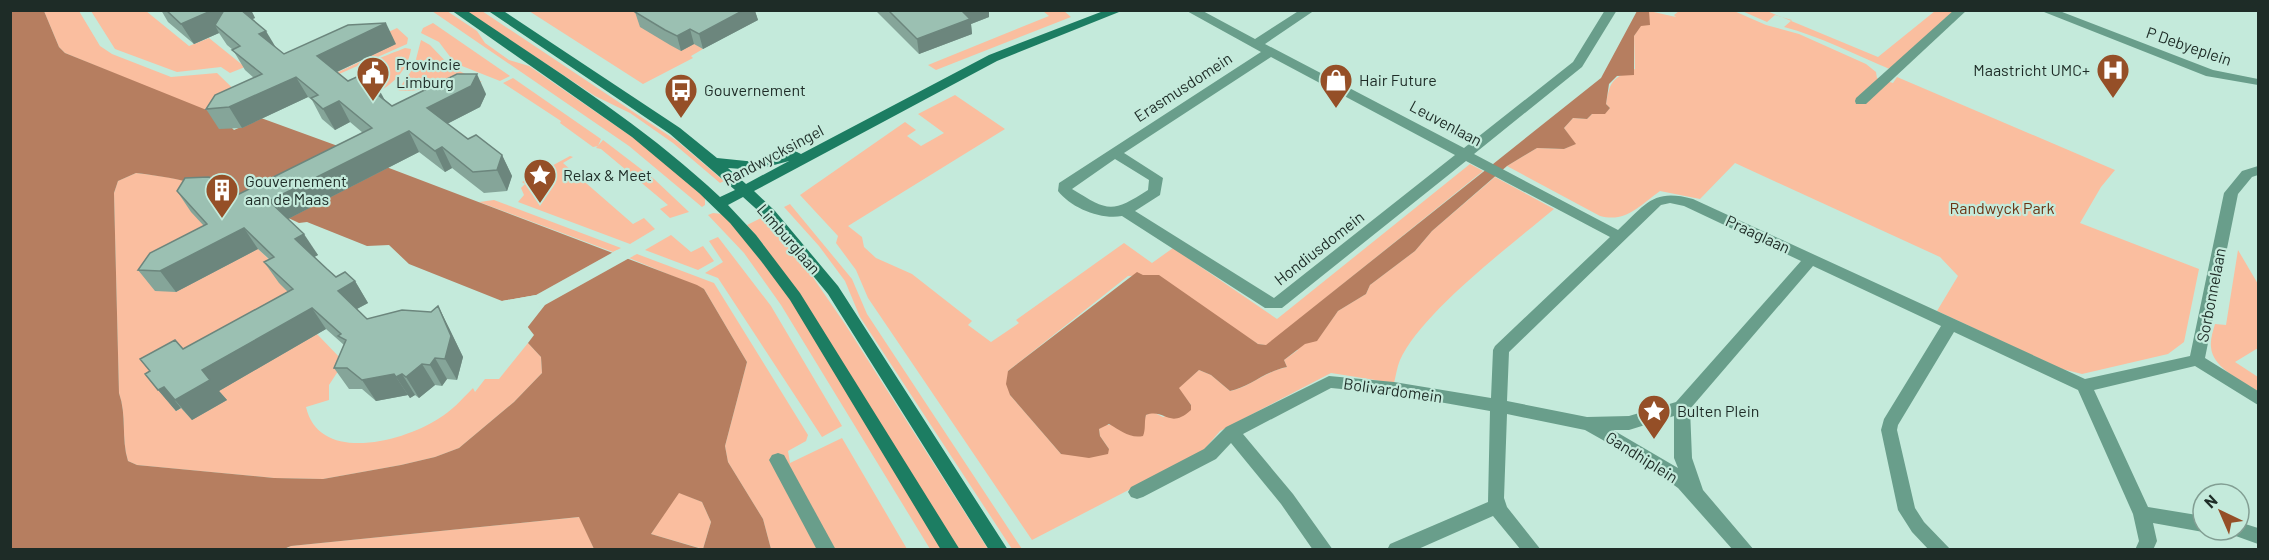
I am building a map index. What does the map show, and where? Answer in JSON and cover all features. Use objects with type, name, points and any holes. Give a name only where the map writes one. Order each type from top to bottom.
[{"type":"main road","name":"Limburglaan","points":[[457,10],[594,103],[658,151],[718,204],[754,243],[792,294],[951,549]]},
{"type":"main road","name":"Limburglaan","points":[[493,10],[630,100],[713,162],[799,246],[832,290],[999,549]]},
{"type":"main road","name":"Randwycksingel","points":[[718,204],[795,154],[928,83],[1118,10]]},
{"type":"main road","name":"Randwycksingel","points":[[742,188],[993,58]]},
{"type":"main road","points":[[713,162],[756,166],[795,154]]},
{"type":"street","name":"Leuvenlaan","points":[[1191,10],[1467,154],[1618,236]]},
{"type":"street","points":[[1256,44],[1309,10]]},
{"type":"street","points":[[1467,154],[1578,64],[1611,10]]},
{"type":"street","points":[[1861,101],[1961,10]]},
{"type":"street","name":"P Debyeplein","points":[[2045,10],[2210,73],[2254,83]]},
{"type":"street","name":"Erasmusdomein","points":[[1126,212],[1099,212],[1065,191],[1064,186],[1270,52]]},
{"type":"street","points":[[1115,153],[1156,178],[1155,192],[1126,212]]},
{"type":"street","name":"Hondiusdomein","points":[[1126,212],[1270,304],[1277,304],[1467,154]]},
{"type":"street","name":"Sorbonnelaan","points":[[2084,386],[2198,360],[2231,193],[2237,183],[2247,174],[2259,170]]},
{"type":"street","name":"Praaglaan","points":[[1497,506],[1494,489],[1501,350],[1618,236],[1656,202],[1670,198],[1688,202],[2084,386]]},
{"type":"street","name":"Gandhiplein","points":[[1498,406],[1587,424],[1629,423],[1682,407],[1811,259]]},
{"type":"street","points":[[1942,549],[1918,527],[1907,510],[1889,430],[1890,424],[1950,324]]},
{"type":"street","points":[[2198,360],[2259,399]]},
{"type":"street","name":"Bolivardomein","points":[[1137,492],[1210,454],[1232,432],[1329,381],[1364,384],[1498,406]]},
{"type":"street","points":[[2084,386],[2142,514],[2148,534],[2144,549]]},
{"type":"street","name":"Gandhiplein","points":[[1682,407],[1683,458],[1695,492]]},
{"type":"street","name":"Gandhiplein","points":[[1587,424],[1644,455],[1695,492],[1741,545]]},
{"type":"street","points":[[1232,432],[1287,499],[1324,549]]},
{"type":"street","points":[[778,460],[827,549]]},
{"type":"street","points":[[1396,549],[1497,506],[1532,549]]},
{"type":"street","points":[[2142,514],[2191,522]]},
{"type":"green space","points":[[44,11],[79,11],[100,46],[112,54],[171,77],[217,73],[250,105],[222,118],[65,53],[59,47]]},
{"type":"green space","points":[[91,11],[146,11],[189,46],[209,38],[245,67],[230,73],[221,67],[177,72],[115,49]]},
{"type":"green space","points":[[432,11],[447,11],[477,31],[485,43],[509,60],[529,66],[638,141],[705,197],[705,205],[702,207],[629,146]]},
{"type":"green space","points":[[466,11],[482,11],[677,141],[724,181],[720,183],[673,143],[630,113],[595,96]]},
{"type":"green space","points":[[529,11],[653,11],[703,49],[691,56],[693,58],[643,84]]},
{"type":"green space","points":[[1043,11],[1064,11],[1071,17],[936,70],[928,65],[1049,16]]},
{"type":"green space","name":"Randwyck Park","points":[[1649,11],[1676,17],[1674,15],[1679,11],[1734,11],[1766,25],[1799,34],[1866,64],[1876,72],[1877,78],[1893,83],[1897,77],[2115,170],[2101,187],[2080,223],[2199,269],[2184,342],[2168,354],[2082,374],[2062,369],[1937,311],[1958,276],[1940,257],[1735,163],[1700,199],[1660,191],[1632,212],[1609,218],[1600,216],[1507,166],[1537,148],[1564,149],[1575,144],[1564,128],[1573,118],[1587,119],[1592,114],[1605,113],[1610,108],[1606,104],[1611,85],[1617,78],[1635,69],[1634,36]]},
{"type":"green space","points":[[1742,11],[1767,11],[1781,17],[1775,15],[1767,22]]},
{"type":"green space","points":[[1935,11],[1956,11],[1892,70],[1784,27],[1791,21],[1878,57]]},
{"type":"green space","points":[[433,23],[510,76],[500,81],[462,66],[451,58],[439,42],[421,33],[423,28]]},
{"type":"green space","points":[[397,28],[408,38],[407,44],[337,75],[334,74],[372,56],[367,51],[365,43]]},
{"type":"green space","points":[[421,40],[430,45],[451,67],[482,82],[398,90],[414,67]]},
{"type":"green space","points":[[405,48],[411,49],[407,64],[393,81],[381,90],[374,94],[354,81],[361,69],[368,64]]},
{"type":"green space","points":[[513,78],[601,139],[598,146],[593,147],[560,123],[561,121],[503,83]]},
{"type":"green space","points":[[955,95],[1005,129],[848,226],[862,237],[864,247],[876,258],[912,274],[972,321],[968,325],[991,342],[1019,323],[1016,320],[1124,243],[1152,263],[1173,248],[1277,319],[1470,164],[1483,171],[1287,329],[1317,340],[1338,311],[1366,294],[1370,285],[1415,251],[1432,231],[1495,177],[1554,209],[1469,280],[1427,321],[1400,360],[1394,383],[1331,373],[1220,431],[1202,452],[1032,540],[868,298],[856,270],[836,243],[838,236],[800,195],[905,122],[916,130],[907,136],[921,146],[944,133],[918,114]],"holes":[[[1150,275],[1258,344],[1298,350],[1284,360],[1287,367],[1230,391],[1211,375],[1199,370],[1178,388],[1191,405],[1163,417],[1153,412],[1146,415],[1143,424],[1104,425],[1099,429],[1100,436],[1109,449],[1061,454],[1010,395],[1008,371],[1128,276]]]},
{"type":"green space","points":[[603,140],[654,179],[689,212],[670,218],[660,209],[668,205],[601,149],[596,148]]},
{"type":"green space","points":[[570,156],[573,157],[563,163],[633,224],[644,218],[655,229],[630,244],[518,202],[524,195],[521,188],[525,184],[522,182]]},
{"type":"green space","points":[[136,173],[202,185],[265,208],[252,243],[283,273],[296,300],[163,395],[176,411],[317,334],[344,362],[329,385],[329,400],[306,407],[314,425],[327,436],[344,442],[363,443],[384,440],[404,435],[438,419],[457,405],[473,388],[475,392],[485,379],[499,379],[528,343],[541,357],[542,373],[514,402],[459,448],[435,457],[401,465],[323,479],[274,478],[137,465],[128,461],[119,393],[114,193],[118,181]]},
{"type":"green space","points":[[494,200],[621,248],[613,252],[479,202]]},
{"type":"green space","points":[[790,204],[852,279],[867,314],[1022,549],[1012,549],[860,317],[845,281],[819,246],[784,207]]},
{"type":"green space","points":[[722,214],[733,225],[791,299],[944,549],[930,549],[781,305],[744,253],[708,215]]},
{"type":"green space","points":[[763,217],[812,276],[845,324],[988,549],[958,549],[760,240],[747,225]]},
{"type":"green space","points":[[671,235],[691,252],[703,246],[714,261],[698,270],[645,250]]},
{"type":"green space","points":[[718,237],[771,306],[842,426],[822,437],[718,278],[705,273],[723,262],[709,241]]},
{"type":"green space","points":[[2238,250],[2258,284],[2258,348],[2235,362],[2258,377],[2258,391],[2223,368],[2213,355],[2211,347],[2215,324],[2226,325]]},
{"type":"green space","points":[[637,254],[714,283],[808,435],[806,441],[788,451],[790,463],[842,438],[907,549],[771,549],[763,519],[728,462],[725,446],[747,362],[704,289],[629,258]]},
{"type":"green space","points":[[678,492],[702,502],[711,522],[703,549],[651,534]]},
{"type":"green space","points":[[580,517],[594,549],[284,550],[291,546]]},
{"type":"shaded area","points":[[10,11],[44,11],[59,47],[65,53],[219,115],[234,130],[261,118],[379,161],[389,168],[704,289],[747,362],[725,446],[728,462],[763,519],[771,549],[703,549],[711,522],[702,502],[679,493],[651,534],[702,549],[594,549],[579,517],[291,546],[284,549],[11,549]],"holes":[[[136,173],[220,190],[299,223],[307,222],[367,246],[389,245],[409,264],[502,301],[536,295],[545,304],[527,326],[534,335],[528,343],[541,357],[542,373],[514,402],[459,448],[435,457],[401,465],[323,479],[274,478],[137,465],[128,461],[119,393],[114,193],[118,181]]]},
{"type":"shaded area","points":[[1637,11],[1649,11],[1650,25],[1641,26],[1634,36],[1634,75],[1617,76],[1609,84],[1606,104],[1610,108],[1605,114],[1592,114],[1587,119],[1573,118],[1564,128],[1576,144],[1564,149],[1537,148],[1507,166],[1432,231],[1415,251],[1370,285],[1366,294],[1338,311],[1317,341],[1305,344],[1284,360],[1287,367],[1230,391],[1211,375],[1199,370],[1179,388],[1191,405],[1191,410],[1184,416],[1172,419],[1158,414],[1146,415],[1143,436],[1138,437],[1129,435],[1109,424],[1099,429],[1100,436],[1109,449],[1108,454],[1089,458],[1061,454],[1010,395],[1006,384],[1008,371],[1137,272],[1143,275],[1159,275],[1258,344],[1266,345],[1601,78]]},
{"type":"pier","points":[[617,250],[633,256],[545,305],[527,328],[524,325],[541,305],[535,298],[504,304],[502,301],[536,295]]},
{"type":"building","points":[[166,10],[213,10],[181,24]]},
{"type":"building","points":[[224,10],[241,10],[266,31],[259,34],[284,54],[348,25],[386,23],[317,56],[348,81],[363,74],[376,84],[368,87],[392,106],[457,74],[477,74],[471,86],[427,108],[468,139],[476,135],[502,155],[497,170],[473,172],[442,147],[435,151],[409,131],[269,201],[304,234],[295,239],[327,269],[336,277],[345,272],[355,281],[338,291],[367,319],[402,310],[431,312],[438,306],[451,336],[445,359],[435,358],[430,365],[422,364],[406,377],[402,374],[396,377],[394,374],[362,380],[347,368],[334,368],[346,340],[338,336],[341,334],[312,308],[202,370],[210,380],[175,400],[164,387],[158,390],[145,374],[150,371],[140,359],[175,340],[183,349],[293,289],[264,262],[274,257],[244,228],[160,271],[138,270],[150,253],[207,224],[177,191],[185,178],[209,177],[231,198],[372,128],[339,101],[323,109],[311,98],[318,95],[296,77],[229,107],[206,109],[215,95],[262,74],[232,50],[240,46],[215,25]]},
{"type":"building","points":[[638,10],[744,10],[699,34],[690,29],[677,36],[635,12]]},
{"type":"building","points":[[888,10],[967,10],[963,12],[970,19],[917,39]]},
{"type":"place","name":"Maastricht UMC+","points":[[2113,99]]},
{"type":"place","name":"Provincie Limburg","points":[[373,102]]},
{"type":"place","name":"Hair Future","points":[[1336,109]]},
{"type":"place","name":"Gouvernement","points":[[681,119]]},
{"type":"place","name":"Relax & Meet","points":[[540,204]]},
{"type":"place","name":"Gouvernement aan de Maas","points":[[222,219]]},
{"type":"place","name":"Bulten Plein","points":[[1654,440]]}]
